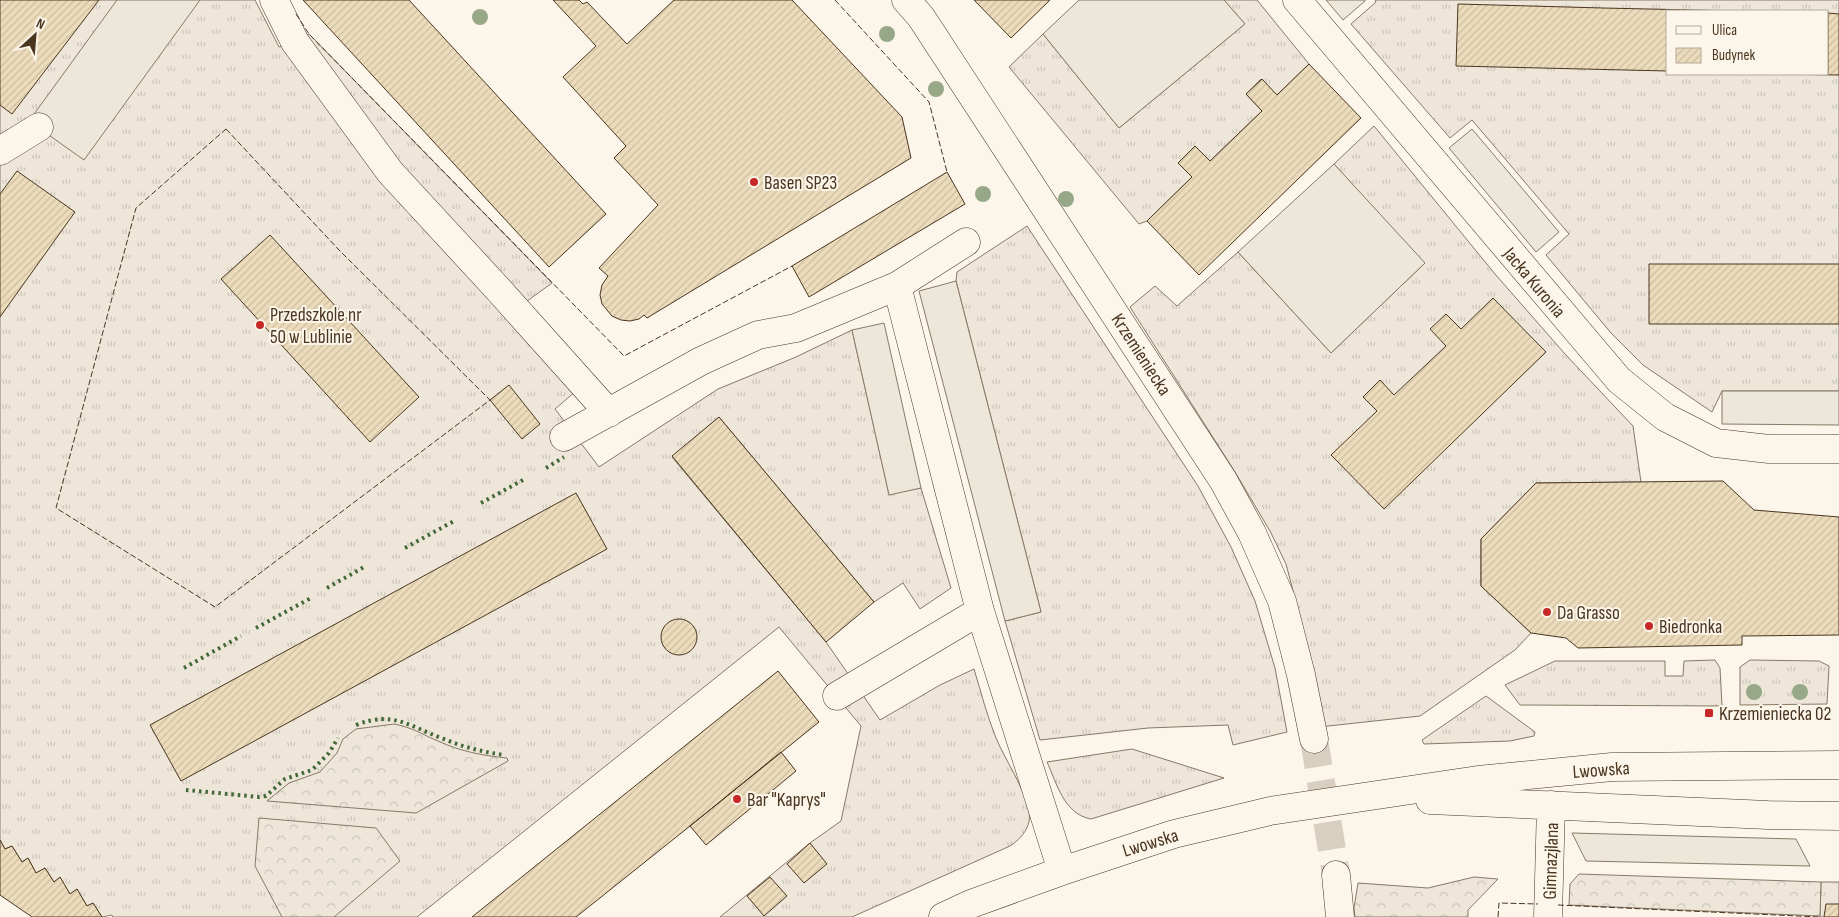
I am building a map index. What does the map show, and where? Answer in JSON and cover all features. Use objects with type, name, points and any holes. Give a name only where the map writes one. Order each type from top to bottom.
[{"type":"street","points":[[274,0],[295,42],[390,172],[609,413]]},
{"type":"street","name":"Krzemieniecka","points":[[906,0],[922,17],[1223,480],[1252,533],[1282,601],[1301,676],[1314,739]]},
{"type":"street","name":"Jacka Kuronia","points":[[1297,0],[1619,380],[1665,417],[1716,443],[1769,448],[1839,449]]},
{"type":"street","points":[[0,151],[39,127]]},
{"type":"street","points":[[564,437],[701,361],[758,335],[796,328],[897,286],[966,242]]},
{"type":"street","points":[[897,286],[980,611],[1062,871]]},
{"type":"street","points":[[838,696],[980,611]]},
{"type":"street","name":"Lwowska","points":[[943,917],[971,904],[1062,871],[1174,834],[1270,811],[1478,780],[1612,767],[1839,765]]},
{"type":"street","name":"Lwowska","points":[[1366,798],[1758,815],[1839,816]]},
{"type":"street","name":"Gimnazjlana","points":[[1548,917],[1551,805]]},
{"type":"street","points":[[1336,875],[1340,917]]},
{"type":"green space","points":[[0,0],[255,0],[279,47],[295,42],[309,34],[552,283],[516,309],[583,385],[555,409],[599,467],[718,389],[796,357],[852,330],[889,494],[921,488],[951,588],[920,609],[903,583],[874,602],[719,417],[672,457],[826,642],[880,720],[940,685],[974,669],[996,738],[1027,802],[1029,822],[1022,836],[1010,846],[852,917],[720,917],[810,843],[841,821],[861,726],[779,627],[417,917],[113,917],[112,915],[102,917],[93,903],[87,906],[77,889],[70,894],[60,878],[54,882],[45,868],[36,873],[28,858],[22,862],[12,846],[5,849],[0,840]]},
{"type":"green space","points":[[1224,0],[1257,0],[1309,64],[1277,95],[1261,79],[1246,94],[1262,111],[1210,161],[1195,146],[1178,163],[1192,177],[1147,221],[1139,224],[1009,67],[1043,34],[1119,128],[1245,24]]},
{"type":"green space","points":[[1375,0],[1839,0],[1839,391],[1722,391],[1712,412],[1643,365],[1611,333],[1546,255],[1569,234],[1472,120],[1450,138],[1351,24],[1376,2]]},
{"type":"green space","points":[[1374,126],[1495,274],[1565,354],[1633,426],[1641,482],[1536,483],[1481,539],[1481,586],[1531,633],[1515,650],[1420,716],[1319,727],[1303,629],[1286,564],[1270,531],[1235,472],[1130,307],[1155,286],[1177,306],[1238,252],[1331,353],[1424,264],[1334,164]]},
{"type":"green space","points":[[1027,226],[1198,486],[1231,547],[1255,601],[1275,668],[1287,732],[1233,745],[1228,725],[1148,728],[1040,740],[1005,621],[1041,612],[956,281],[957,272]]},
{"type":"green space","points":[[1715,660],[1720,668],[1722,706],[1520,705],[1505,685],[1555,661],[1665,661],[1665,676],[1683,676],[1684,661]]},
{"type":"green space","points":[[1750,660],[1819,661],[1829,666],[1827,704],[1740,705],[1740,667]]},
{"type":"green space","points":[[1486,696],[1535,732],[1534,736],[1510,741],[1424,744],[1422,740]]},
{"type":"green space","points":[[394,724],[412,729],[454,748],[507,758],[508,761],[416,813],[267,801],[289,783],[320,772],[337,753],[343,739],[356,729]]},
{"type":"green space","points":[[1132,749],[1224,778],[1091,819],[1082,816],[1068,805],[1058,788],[1047,762]]},
{"type":"green space","points":[[259,818],[376,828],[400,861],[334,917],[282,917],[255,866]]},
{"type":"green space","points":[[1579,874],[1821,882],[1820,916],[1569,905],[1570,884]]},
{"type":"green space","points":[[1474,877],[1498,879],[1468,910],[1468,917],[1355,917],[1354,908],[1358,883],[1428,888]]},
{"type":"green space","points":[[1821,882],[1839,882],[1839,917],[1820,917]]},
{"type":"shaded area","points":[[117,0],[200,0],[84,160],[29,121]]},
{"type":"shaded area","points":[[1079,0],[1224,0],[1245,24],[1119,128],[1043,34]]},
{"type":"shaded area","points":[[1326,0],[1365,0],[1365,1],[1343,20]]},
{"type":"shaded area","points":[[1472,129],[1559,232],[1536,252],[1449,148]]},
{"type":"shaded area","points":[[1334,164],[1425,263],[1331,353],[1238,252]]},
{"type":"shaded area","points":[[956,281],[1041,612],[1005,621],[919,291]]},
{"type":"shaded area","points":[[884,323],[921,488],[889,495],[852,330]]},
{"type":"shaded area","points":[[1722,391],[1839,391],[1839,425],[1722,424]]},
{"type":"shaded area","points":[[1572,833],[1796,839],[1810,866],[1586,861]]},
{"type":"building","points":[[0,0],[99,0],[12,114],[0,105]]},
{"type":"building","points":[[303,0],[409,0],[606,214],[549,267]]},
{"type":"building","name":"Basen SP23","points":[[553,0],[579,0],[583,4],[587,2],[627,44],[674,0],[792,0],[902,117],[911,158],[647,318],[644,315],[639,319],[630,321],[621,320],[612,316],[602,304],[600,295],[602,285],[608,276],[599,268],[658,205],[614,158],[626,146],[563,77],[596,46]]},
{"type":"building","points":[[974,0],[1050,0],[1011,38]]},
{"type":"building","points":[[1458,4],[1698,10],[1666,10],[1666,71],[1456,66]]},
{"type":"building","points":[[1829,13],[1839,14],[1839,75],[1829,75]]},
{"type":"building","points":[[1309,64],[1361,118],[1199,275],[1147,221],[1192,177],[1178,163],[1195,146],[1210,161],[1262,111],[1246,94],[1262,79],[1277,95]]},
{"type":"building","points":[[17,171],[75,212],[0,317],[0,194]]},
{"type":"building","points":[[947,172],[965,204],[809,297],[792,266]]},
{"type":"building","points":[[270,235],[419,397],[370,442],[221,279]]},
{"type":"building","points":[[1649,264],[1839,264],[1839,324],[1649,324]]},
{"type":"building","points":[[1493,298],[1546,352],[1384,509],[1331,455],[1377,411],[1363,397],[1380,380],[1394,395],[1446,346],[1430,329],[1446,314],[1461,329]]},
{"type":"building","points":[[509,385],[540,424],[522,439],[490,400]]},
{"type":"building","points":[[719,417],[874,602],[826,642],[672,456]]},
{"type":"building","points":[[1723,481],[1754,510],[1839,517],[1839,635],[1742,636],[1742,645],[1578,648],[1566,638],[1531,633],[1481,586],[1481,539],[1536,483]]},
{"type":"building","points":[[576,493],[607,549],[181,781],[150,725]]},
{"type":"building","points":[[679,619],[686,620],[692,624],[696,630],[696,644],[692,650],[686,654],[679,655],[672,654],[666,650],[662,644],[661,637],[662,630],[666,624],[672,620]]},
{"type":"building","points":[[778,671],[819,722],[690,826],[576,917],[472,917]]},
{"type":"building","points":[[781,752],[796,771],[706,845],[690,826]]},
{"type":"building","points":[[0,840],[5,849],[12,846],[22,862],[28,858],[36,873],[45,868],[54,882],[60,877],[70,894],[77,889],[87,906],[93,903],[102,917],[32,917],[0,895]]},
{"type":"building","points":[[810,843],[827,864],[804,883],[787,864]]},
{"type":"building","points":[[770,877],[787,896],[764,916],[747,896]]},
{"type":"building","points":[[1826,904],[1839,904],[1839,917],[1824,917]]},
{"type":"tunnel","points":[[1314,739],[1336,875]]},
{"type":"hedge","points":[[546,468],[564,457]]},
{"type":"hedge","points":[[481,503],[523,480]]},
{"type":"hedge","points":[[405,548],[454,521]]},
{"type":"hedge","points":[[327,588],[364,567]]},
{"type":"hedge","points":[[256,628],[311,598]]},
{"type":"hedge","points":[[184,668],[241,636]]},
{"type":"hedge","points":[[356,725],[381,719],[392,720],[411,725],[466,747],[504,755]]},
{"type":"hedge","points":[[186,790],[259,797],[266,796],[285,779],[312,770],[329,753],[338,738]]},
{"type":"fence","points":[[835,0],[929,102],[947,172]]},
{"type":"fence","points":[[296,14],[309,34],[624,356],[792,266]]},
{"type":"fence","points":[[226,129],[339,250],[490,400],[215,607],[56,508],[136,208],[226,129]]},
{"type":"fence","points":[[1498,917],[1499,903],[1538,904]]},
{"type":"fence","points":[[1558,905],[1820,917]]},
{"type":"place","name":"Basen SP23","points":[[754,182]]},
{"type":"place","name":"Przedszkole nr 50 w Lublinie","points":[[260,325]]},
{"type":"place","name":"Da Grasso","points":[[1547,612]]},
{"type":"place","name":"Biedronka","points":[[1649,626]]},
{"type":"place","name":"Krzemieniecka 02","points":[[1709,713]]},
{"type":"place","name":"Bar \"Kaprys\"","points":[[737,799]]}]
